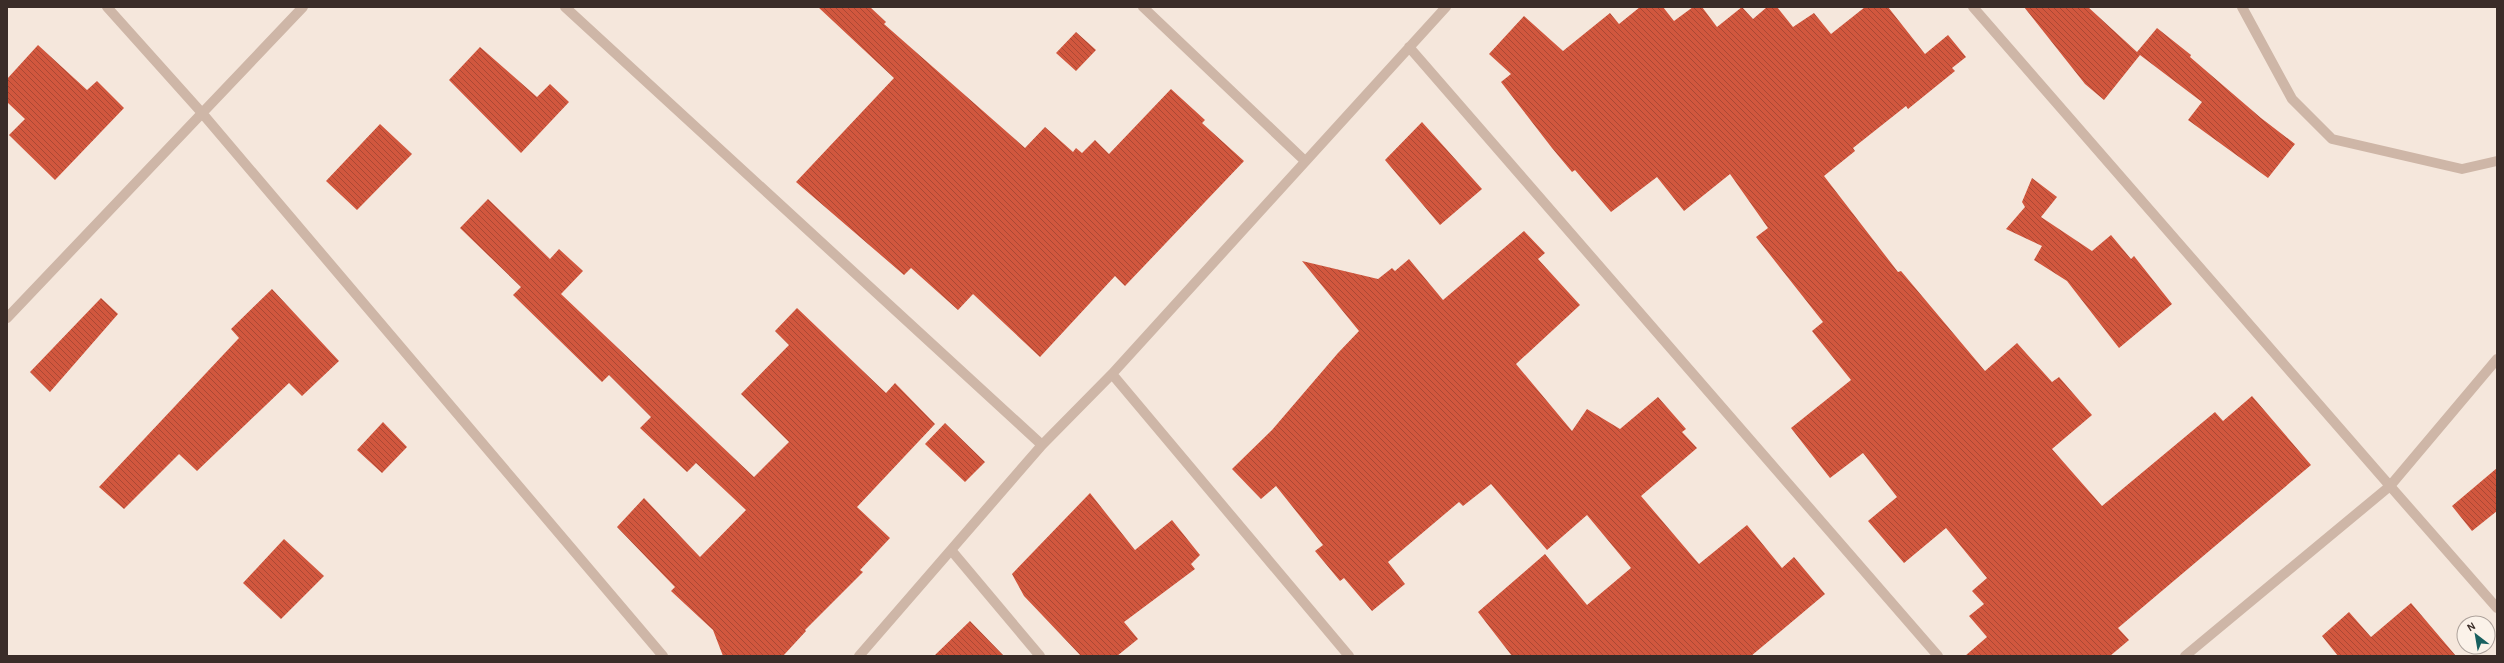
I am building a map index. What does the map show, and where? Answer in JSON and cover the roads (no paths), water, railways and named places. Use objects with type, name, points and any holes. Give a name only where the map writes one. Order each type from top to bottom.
[{"type":"street","points":[[107,7],[202,114],[663,656]]},
{"type":"street","points":[[7,318],[303,7]]},
{"type":"street","points":[[565,7],[1042,444]]},
{"type":"street","points":[[1143,7],[1305,161]]},
{"type":"street","points":[[859,656],[1042,444],[1112,374],[1446,7]]},
{"type":"street","points":[[1973,7],[2497,608]]},
{"type":"street","points":[[2242,7],[2292,99],[2332,139],[2462,169],[2497,160]]},
{"type":"street","points":[[1409,48],[1938,656]]},
{"type":"street","points":[[2185,656],[2390,486],[2497,359]]},
{"type":"street","points":[[1112,374],[1348,656]]},
{"type":"street","points":[[951,550],[1040,656]]}]
